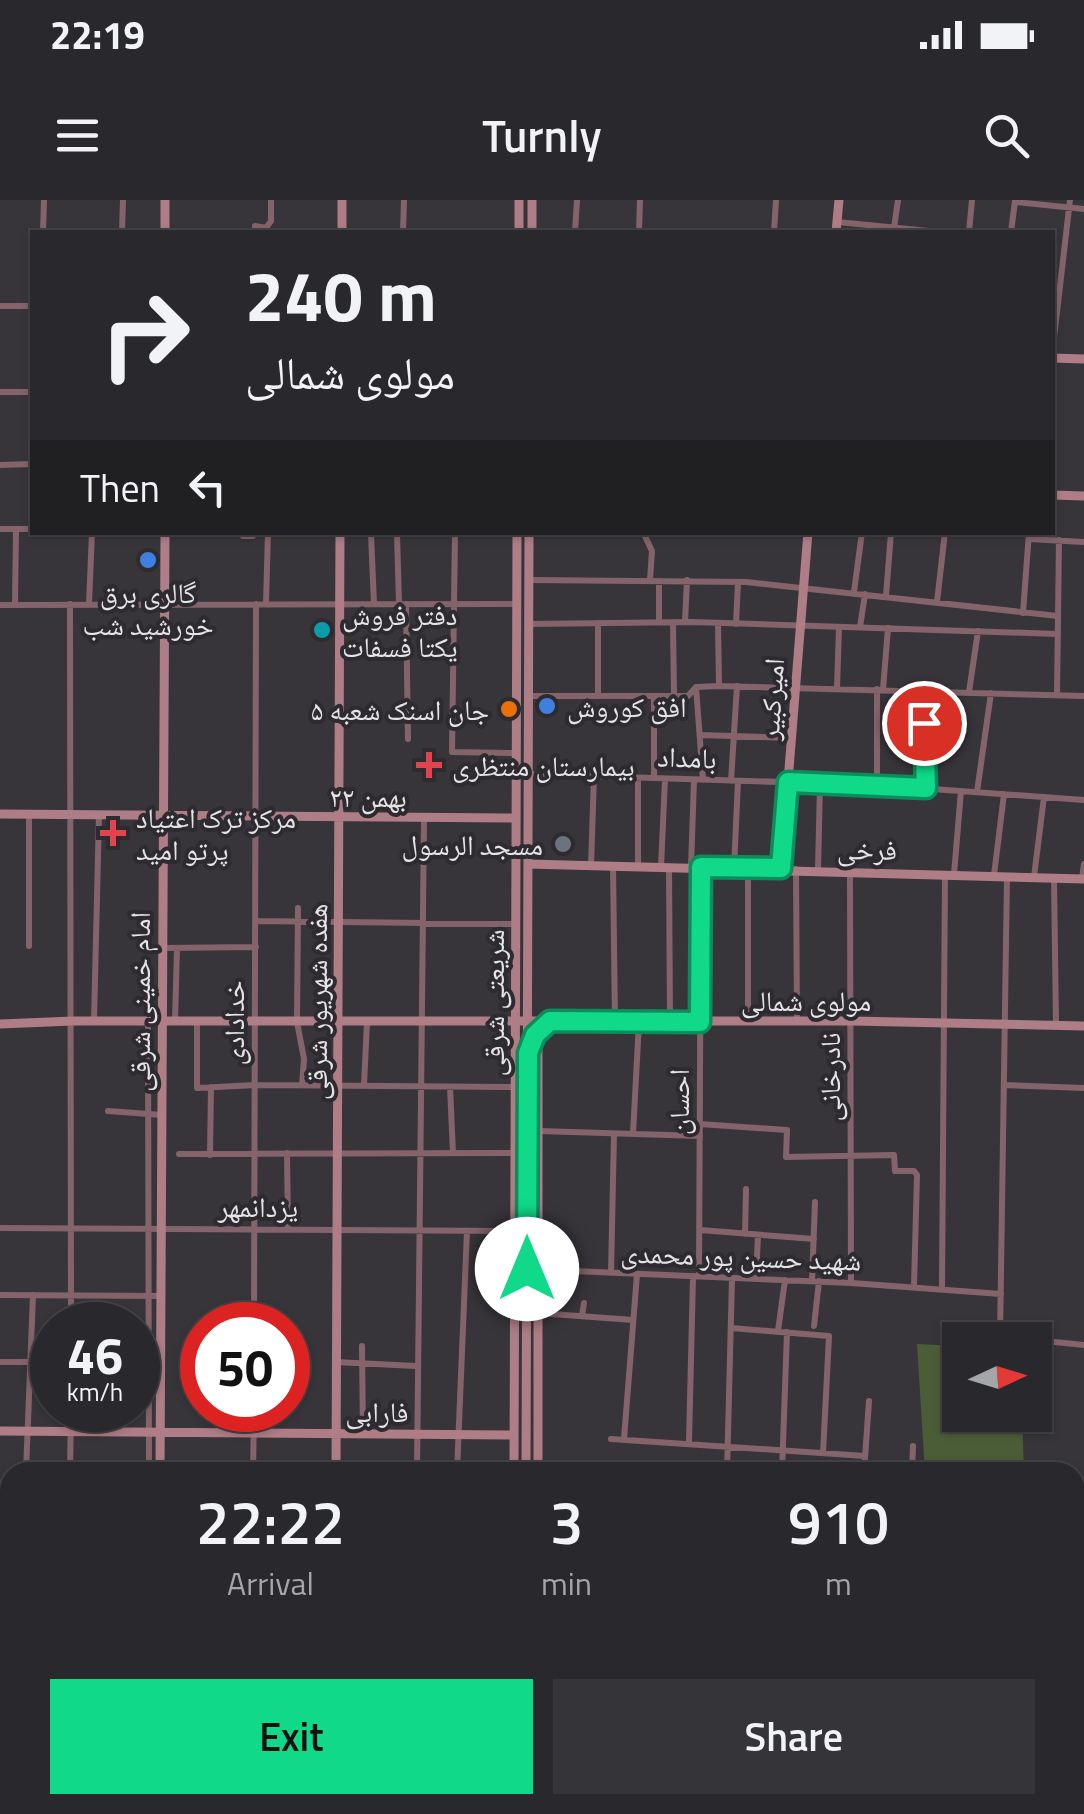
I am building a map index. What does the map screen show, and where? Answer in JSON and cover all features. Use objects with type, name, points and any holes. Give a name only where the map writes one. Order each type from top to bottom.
[{"type":"street","points":[[43,230],[44,200]]},
{"type":"street","points":[[122,230],[123,200]]},
{"type":"street","points":[[165,200],[165,230]]},
{"type":"street","points":[[255,230],[255,226],[266,228],[271,221],[272,200]]},
{"type":"street","points":[[342,200],[342,230]]},
{"type":"street","points":[[404,200],[404,230]]},
{"type":"street","points":[[519,200],[519,227],[532,228],[532,200]]},
{"type":"street","points":[[575,230],[577,200]]},
{"type":"street","points":[[639,230],[640,200]]},
{"type":"street","points":[[774,230],[776,200]]},
{"type":"street","points":[[839,200],[836,227],[897,230],[898,200]]},
{"type":"street","points":[[969,230],[972,200]]},
{"type":"street","points":[[1012,230],[1015,201],[1069,204],[1084,209]]},
{"type":"street","points":[[1055,330],[1069,204]]},
{"type":"street","points":[[0,306],[30,306]]},
{"type":"street","points":[[1055,357],[1084,359]]},
{"type":"street","points":[[0,392],[30,392]]},
{"type":"street","points":[[0,465],[30,464]]},
{"type":"street","points":[[1055,495],[1084,496]]},
{"type":"street","points":[[0,529],[30,528]]},
{"type":"street","points":[[15,604],[16,529]]},
{"type":"street","points":[[88,604],[92,535]]},
{"type":"street","name":"امام خمینی شرقی","points":[[155,1302],[161,1228],[165,535]]},
{"type":"street","points":[[243,536],[254,535]]},
{"type":"street","points":[[266,604],[268,535]]},
{"type":"street","name":"هفده شهریور شرقی","points":[[336,1462],[340,535]]},
{"type":"street","points":[[371,535],[374,604]]},
{"type":"street","points":[[398,535],[408,739]]},
{"type":"street","points":[[455,535],[452,752],[516,753]]},
{"type":"street","name":"شریعتی شرقی","points":[[514,1462],[517,535]]},
{"type":"street","name":"شریعتی شرقی","points":[[526,1462],[539,1131],[528,1066],[533,1051],[528,1021],[529,535]]},
{"type":"street","points":[[644,535],[652,551],[659,622]]},
{"type":"street","name":"امیرکبیر","points":[[781,868],[808,535]]},
{"type":"street","points":[[854,592],[862,535]]},
{"type":"street","points":[[886,596],[891,535]]},
{"type":"street","points":[[938,602],[945,535]]},
{"type":"street","points":[[1023,612],[1029,536],[1084,542]]},
{"type":"street","points":[[1056,695],[1059,540]]},
{"type":"street","points":[[528,580],[687,580],[738,582],[763,588],[803,586],[1058,616]]},
{"type":"street","points":[[685,622],[687,580]]},
{"type":"street","points":[[736,624],[738,582]]},
{"type":"street","points":[[860,628],[865,594]]},
{"type":"street","points":[[70,604],[71,1302]]},
{"type":"street","name":"خدادادی","points":[[254,1302],[256,604]]},
{"type":"street","points":[[0,605],[517,604]]},
{"type":"street","points":[[673,622],[674,696]]},
{"type":"street","points":[[528,624],[685,622],[1058,634]]},
{"type":"street","points":[[598,623],[598,696]]},
{"type":"street","points":[[718,623],[719,686]]},
{"type":"street","points":[[836,688],[839,627]]},
{"type":"street","points":[[877,785],[880,689],[888,628]]},
{"type":"street","points":[[968,692],[978,631]]},
{"type":"street","points":[[528,696],[688,696],[696,687],[719,686],[1084,696]]},
{"type":"street","points":[[734,868],[737,686]]},
{"type":"street","points":[[696,687],[704,780]]},
{"type":"street","points":[[923,690],[926,788]]},
{"type":"street","points":[[977,792],[991,693]]},
{"type":"street","points":[[654,696],[654,778]]},
{"type":"street","points":[[700,735],[790,738]]},
{"type":"street","name":"بامداد","points":[[528,774],[877,785],[1084,800]]},
{"type":"street","points":[[591,866],[594,776]]},
{"type":"street","points":[[638,778],[638,866]]},
{"type":"street","points":[[665,778],[670,1022]]},
{"type":"street","name":"احسان","points":[[688,1442],[700,1230],[694,780]]},
{"type":"street","points":[[818,870],[820,783]]},
{"type":"street","points":[[942,1288],[943,1023],[949,873],[962,791]]},
{"type":"street","points":[[994,875],[1004,794]]},
{"type":"street","points":[[1034,877],[1044,797]]},
{"type":"street","name":"۲۲ بهمن","points":[[0,814],[515,818]]},
{"type":"street","points":[[29,814],[29,946]]},
{"type":"street","points":[[94,1021],[98,815]]},
{"type":"street","points":[[417,1462],[424,818]]},
{"type":"street","name":"فرخی","points":[[528,864],[1083,879]]},
{"type":"street","points":[[1083,879],[1084,864]]},
{"type":"street","points":[[613,866],[615,1022]]},
{"type":"street","points":[[748,868],[748,1022]]},
{"type":"street","points":[[796,869],[798,1022]]},
{"type":"street","name":"نادرخانی","points":[[850,871],[851,1283]]},
{"type":"street","points":[[1000,1322],[1007,876]]},
{"type":"street","points":[[1054,878],[1056,1025]]},
{"type":"street","points":[[298,908],[297,1022],[304,1059],[302,1085]]},
{"type":"street","points":[[256,921],[516,924]]},
{"type":"street","points":[[162,948],[256,947]]},
{"type":"street","points":[[175,1022],[176,948]]},
{"type":"street","points":[[516,964],[522,968],[528,965]]},
{"type":"street","points":[[533,1099],[535,1035],[550,1021]]},
{"type":"street","name":"مولوی شمالی","points":[[0,1024],[851,1021],[1084,1026]]},
{"type":"street","points":[[0,1295],[155,1296],[150,1228],[148,1022]]},
{"type":"street","points":[[196,1022],[197,1088],[516,1087]]},
{"type":"street","points":[[364,1086],[366,1022]]},
{"type":"street","points":[[633,1134],[639,1022]]},
{"type":"street","points":[[516,1066],[528,1066]]},
{"type":"street","points":[[1004,1085],[1084,1088]]},
{"type":"street","points":[[210,1154],[211,1087]]},
{"type":"street","points":[[450,1087],[453,1153]]},
{"type":"street","name":"شریعتی شرقی","points":[[533,1099],[532,1269],[538,1313],[538,1462]]},
{"type":"street","points":[[108,1111],[162,1115]]},
{"type":"street","points":[[700,1124],[787,1130],[786,1157],[894,1155],[895,1171],[914,1171],[917,1175],[914,1286]]},
{"type":"street","points":[[539,1131],[700,1136]]},
{"type":"street","points":[[612,1272],[614,1134]]},
{"type":"street","points":[[288,1153],[288,1229]]},
{"type":"street","points":[[180,1154],[516,1153]]},
{"type":"street","points":[[745,1234],[746,1189]]},
{"type":"street","points":[[814,1326],[815,1202]]},
{"type":"street","name":"یزدانمهر","points":[[0,1228],[515,1231]]},
{"type":"street","points":[[700,1230],[814,1239]]},
{"type":"street","points":[[457,1462],[467,1232]]},
{"type":"street","points":[[756,1279],[758,1234]]},
{"type":"street","name":"شهید حسین پور محمدی","points":[[532,1269],[914,1286],[1001,1294]]},
{"type":"street","points":[[624,1439],[636,1274]]},
{"type":"street","points":[[727,1462],[732,1278]]},
{"type":"street","points":[[782,1462],[784,1280]]},
{"type":"street","points":[[33,1296],[33,1302]]},
{"type":"street","points":[[582,1316],[584,1302]]},
{"type":"street","points":[[538,1313],[633,1320]]},
{"type":"street","points":[[731,1328],[829,1336],[823,1453]]},
{"type":"street","points":[[1052,1342],[1084,1345]]},
{"type":"street","points":[[362,1346],[364,1434]]},
{"type":"street","points":[[0,1362],[30,1362],[26,1462]]},
{"type":"street","points":[[335,1362],[416,1366]]},
{"type":"street","points":[[865,1462],[869,1401]]},
{"type":"street","name":"فارابی","points":[[0,1431],[28,1431]]},
{"type":"street","points":[[70,1432],[70,1462]]},
{"type":"street","points":[[150,1462],[155,1432]]},
{"type":"street","name":"امام خمینی شرقی","points":[[155,1432],[159,1462]]},
{"type":"street","name":"فارابی","points":[[155,1432],[514,1435]]},
{"type":"street","points":[[253,1462],[254,1433]]},
{"type":"street","points":[[611,1438],[865,1456]]},
{"type":"street","points":[[912,1462],[913,1446]]},
{"type":"green space","points":[[917,1344],[942,1345],[942,1432],[1023,1432],[1024,1462],[924,1462]]},
{"type":"place","name":"گالری برق خورشید شب","points":[[148,560]]},
{"type":"place","name":"دفتر فروش یکتا فسفات","points":[[322,630]]},
{"type":"place","name":"افق کوروش","points":[[547,706]]},
{"type":"place","name":"جان اسنک شعبه ۵","points":[[509,709]]},
{"type":"place","name":"بیمارستان منتظری","points":[[429,765]]},
{"type":"place","name":"مرکز ترک اعتیاد پرتو امید","points":[[113,833]]},
{"type":"place","name":"مسجد الرسول","points":[[563,844]]},
{"type":"route","points":[[527,1269],[528,1053],[540,1028],[550,1021],[700,1022],[701,867],[781,868],[788,782],[926,788],[924,723]]}]
